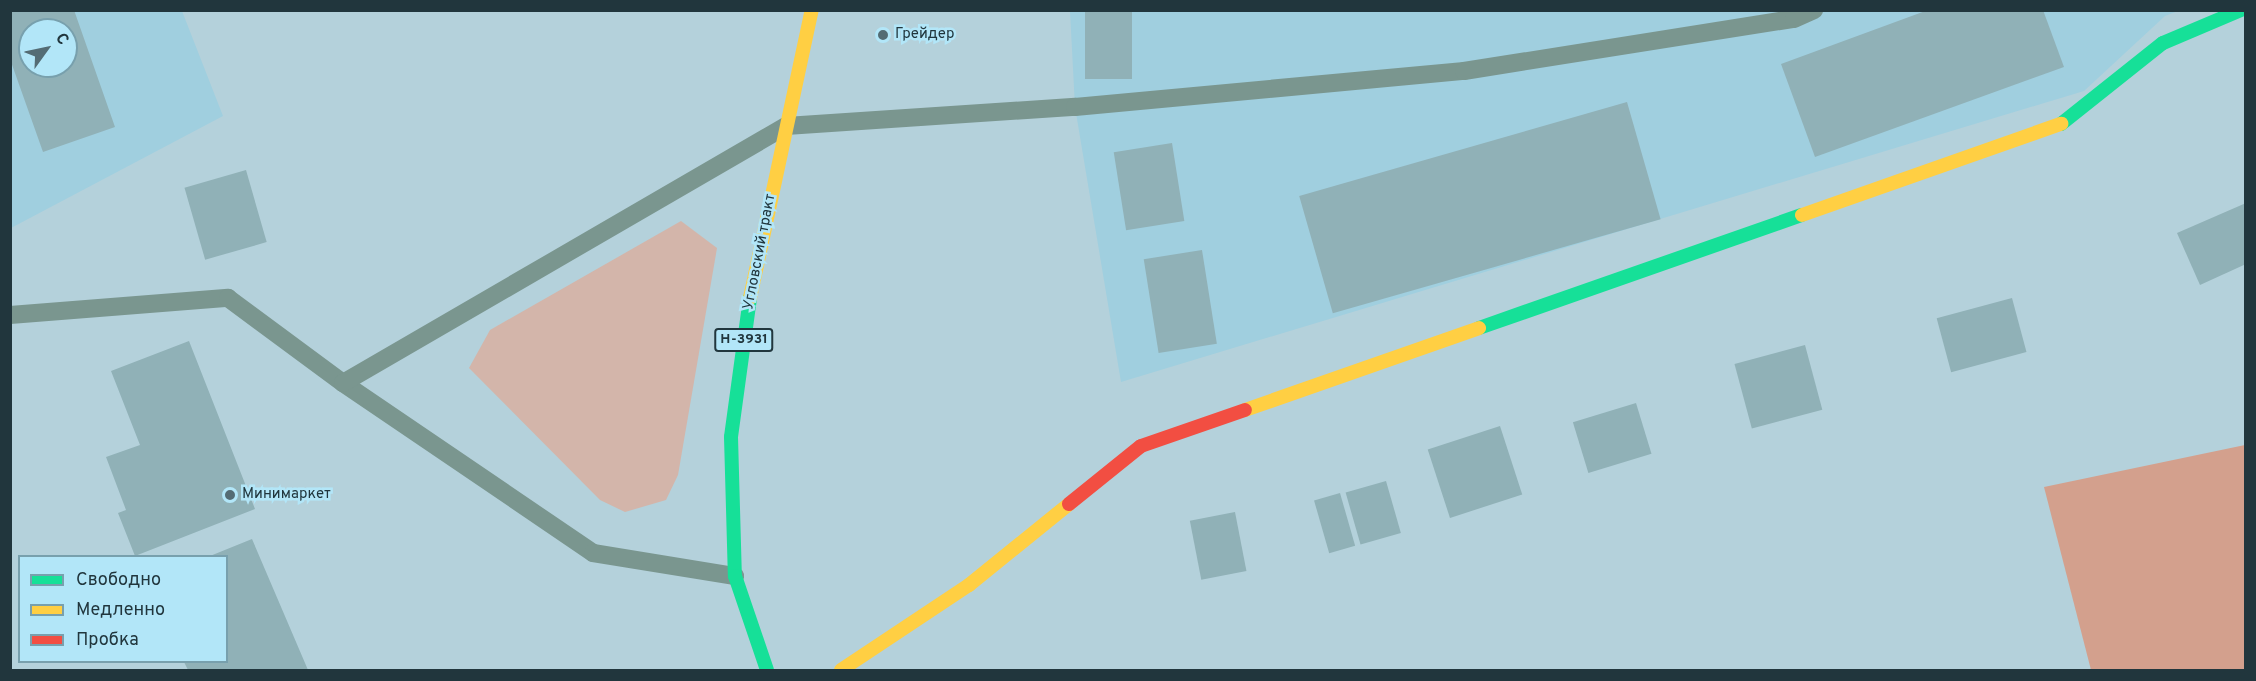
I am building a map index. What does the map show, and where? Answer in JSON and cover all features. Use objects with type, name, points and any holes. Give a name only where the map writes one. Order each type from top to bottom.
[{"type":"main road","name":"Угловский тракт","points":[[767,670],[735,576],[731,437],[754,265],[812,10]]},
{"type":"main road","points":[[841,670],[969,585],[1141,446],[2067,122],[2163,43],[2241,10]]},
{"type":"lane","points":[[343,383],[786,126],[1075,107],[1464,71],[1794,19],[1814,10]]},
{"type":"lane","points":[[10,315],[228,298],[343,383],[593,553],[735,576]]},
{"type":"shaded area","points":[[11,11],[182,11],[223,116],[11,228]]},
{"type":"shaded area","points":[[1070,11],[2178,11],[2165,16],[2084,91],[1121,382],[1075,107]]},
{"type":"shaded area","points":[[681,221],[717,248],[678,475],[666,500],[625,512],[600,500],[469,368],[490,330]]},
{"type":"shaded area","points":[[2245,445],[2245,670],[2091,670],[2044,487]]},
{"type":"building","points":[[10,10],[74,10],[77,18],[18,18],[18,78],[78,78],[78,21],[115,127],[43,152],[10,59]]},
{"type":"building","points":[[1085,10],[1132,10],[1132,79],[1085,79]]},
{"type":"building","points":[[1928,10],[2043,10],[2064,67],[1815,157],[1781,64]]},
{"type":"building","points":[[1627,102],[1661,219],[1333,313],[1299,196]]},
{"type":"building","points":[[1172,143],[1184,221],[1126,230],[1114,152]]},
{"type":"building","points":[[246,170],[267,242],[205,260],[184,188]]},
{"type":"building","points":[[2246,203],[2246,264],[2200,285],[2177,233]]},
{"type":"building","points":[[1202,250],[1217,344],[1159,353],[1144,259]]},
{"type":"building","points":[[2012,298],[2026,352],[1951,372],[1937,318]]},
{"type":"building","points":[[189,341],[255,509],[135,555],[118,513],[126,510],[106,457],[140,445],[111,371]]},
{"type":"building","points":[[1805,345],[1822,410],[1752,429],[1734,364]]},
{"type":"building","points":[[1636,403],[1651,454],[1588,473],[1573,422]]},
{"type":"building","points":[[1500,426],[1522,494],[1450,518],[1428,449]]},
{"type":"building","points":[[1386,481],[1401,533],[1361,544],[1346,493]]},
{"type":"building","points":[[1340,493],[1355,546],[1329,553],[1314,500]]},
{"type":"building","points":[[1235,512],[1246,571],[1201,580],[1190,521]]},
{"type":"building","points":[[252,539],[308,670],[188,670],[184,663],[228,663],[228,555],[212,555]]},
{"type":"traffic: fast","points":[[2061,124],[2163,43],[2241,10]]},
{"type":"traffic: fast","points":[[1479,328],[1802,215]]},
{"type":"traffic: fast","points":[[750,298],[731,437],[735,576],[767,670]]},
{"type":"traffic: slow","points":[[750,298],[812,10]]},
{"type":"traffic: slow","points":[[1802,215],[2061,124]]},
{"type":"traffic: slow","points":[[1245,410],[1479,328]]},
{"type":"traffic: slow","points":[[841,670],[969,585],[1069,504]]},
{"type":"traffic: jam","points":[[1069,504],[1141,446],[1245,410]]},
{"type":"place","name":"Грейдер","points":[[883,35]]},
{"type":"place","name":"Минимаркет","points":[[230,495]]}]
